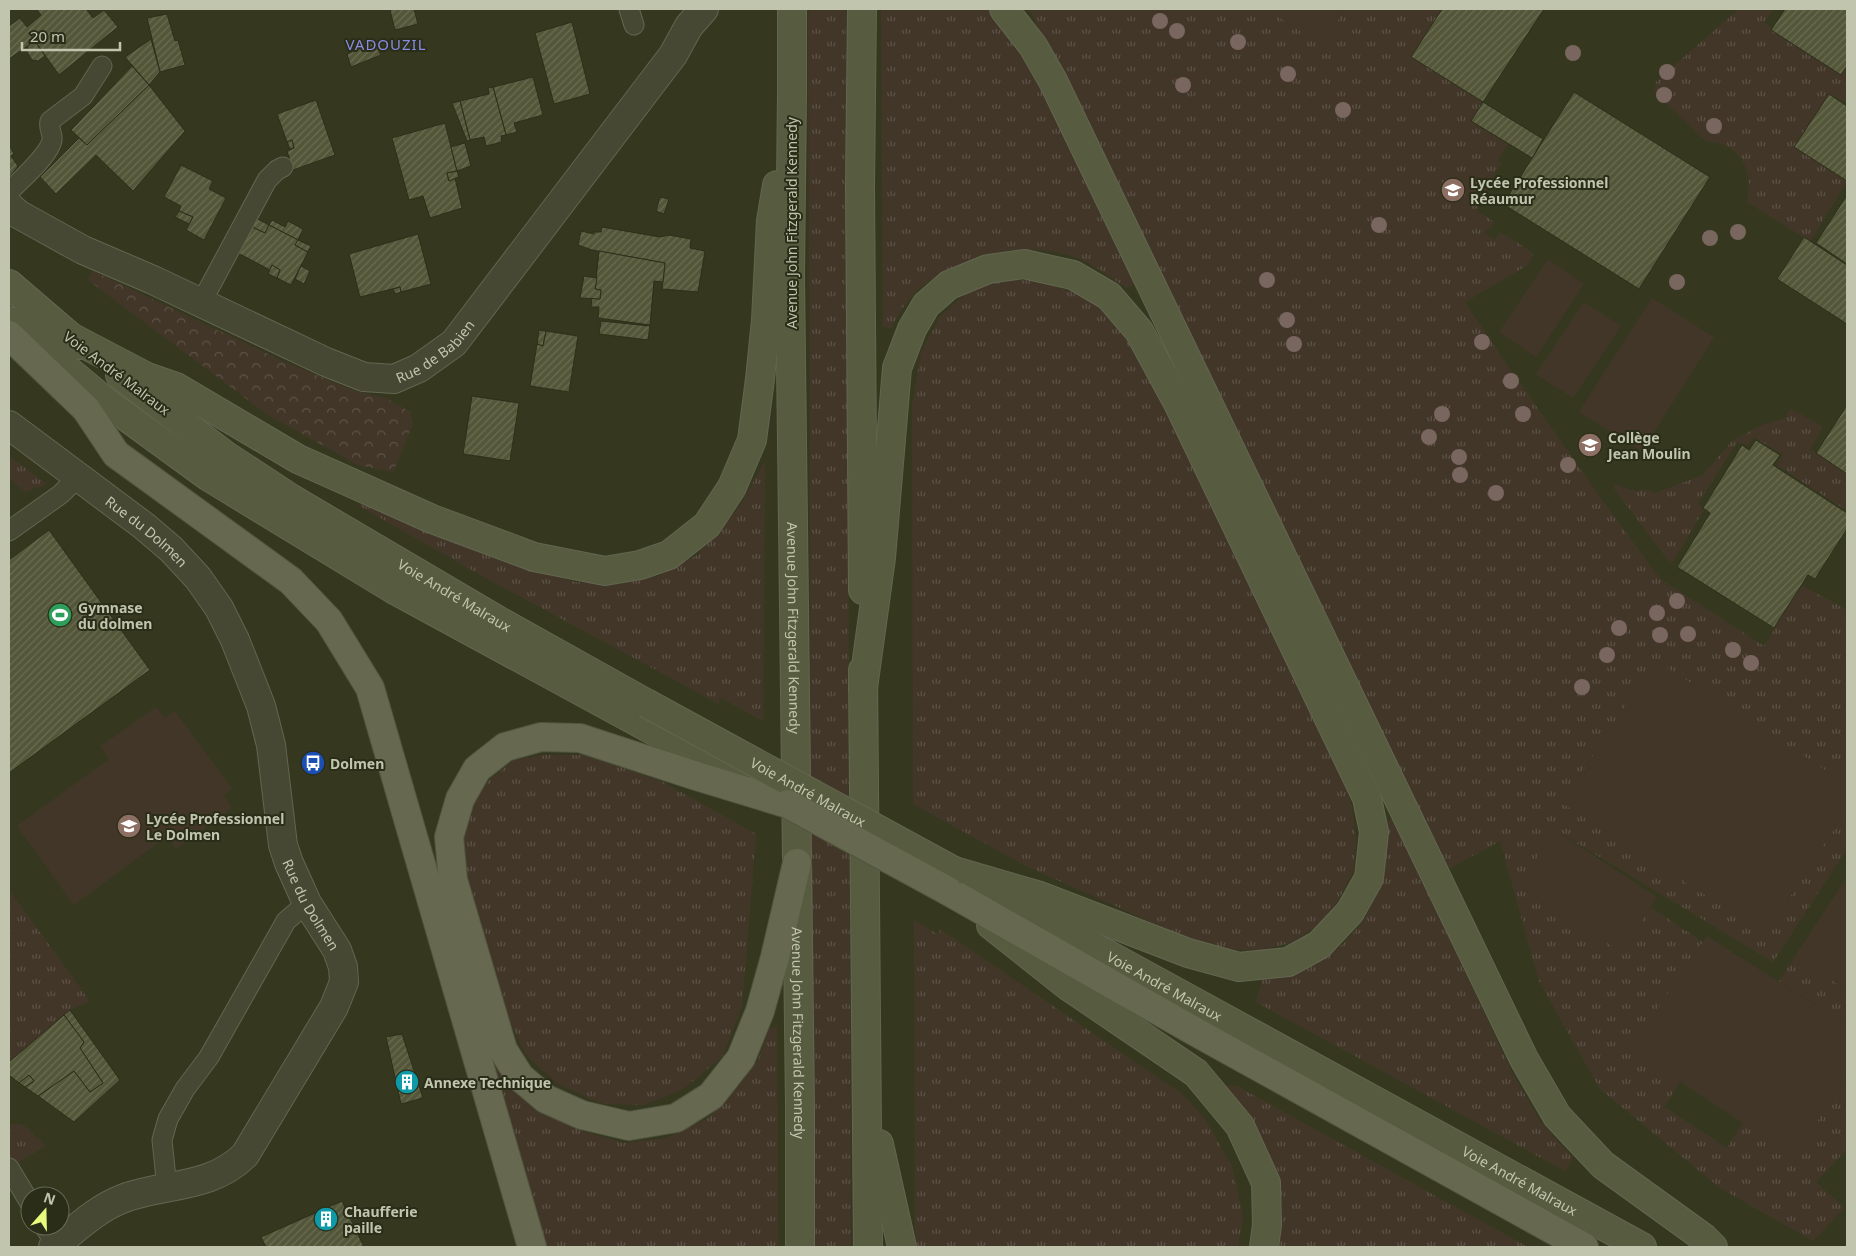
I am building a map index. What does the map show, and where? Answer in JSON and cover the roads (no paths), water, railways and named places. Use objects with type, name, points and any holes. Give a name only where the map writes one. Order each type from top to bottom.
[{"type":"main road","name":"Avenue John Fitzgerald Kennedy","points":[[792,9],[790,275],[800,1247]]},
{"type":"main road","points":[[862,9],[860,187],[868,1247]]},
{"type":"main road","points":[[1004,9],[1033,46],[1053,81],[1524,1059],[1557,1116],[1603,1165],[1704,1238],[1713,1247]]},
{"type":"main road","points":[[65,334],[148,377],[176,387],[298,460],[432,519],[534,557],[605,571],[640,565],[662,558],[669,555],[707,525],[732,487],[752,440],[765,330],[771,221],[792,93]]},
{"type":"main road","points":[[863,688],[881,558],[897,368],[912,329],[926,305],[949,285],[988,269],[1024,264],[1073,275],[1109,296],[1139,330],[1178,403],[1367,798],[1374,832],[1369,878],[1350,912],[1319,946],[1288,962],[1239,967],[1188,953],[1040,896],[951,881]]},
{"type":"main road","name":"Voie André Malraux","points":[[9,284],[65,334],[225,455],[292,499],[499,621],[788,804],[951,881],[1185,1026],[1584,1247]]},
{"type":"main road","name":"Voie André Malraux","points":[[9,321],[106,402],[208,477],[393,589],[642,713],[951,881],[1642,1247]]},
{"type":"main road","points":[[9,335],[86,409],[116,454],[291,580],[329,621],[370,688],[532,1247]]},
{"type":"main road","points":[[788,804],[580,738],[541,737],[505,747],[477,769],[460,799],[449,837],[453,880],[503,1050],[520,1077],[546,1099],[582,1115],[629,1126],[676,1118],[711,1096],[741,1058],[760,1011],[797,863]]},
{"type":"main road","points":[[951,881],[1068,986],[1196,1073],[1240,1126],[1266,1183],[1268,1225],[1264,1247]]},
{"type":"main road","points":[[868,1099],[902,1247]]},
{"type":"street","name":"Rue de Babien","points":[[9,206],[18,214],[83,250],[326,362],[364,377],[394,378],[419,368],[454,343],[673,55],[694,14]]},
{"type":"street","name":"Rue du Dolmen","points":[[9,425],[144,526],[198,578],[219,608],[236,640],[260,706],[271,745],[284,845],[289,863],[307,903],[337,950],[343,967],[344,982],[334,1007],[246,1155],[236,1165],[212,1178],[143,1193],[121,1200],[51,1239]]},
{"type":"lane","points":[[9,192],[48,150],[52,139],[50,121],[84,96],[102,66]]},
{"type":"lane","points":[[201,303],[267,180],[277,170],[284,167]]},
{"type":"lane","points":[[9,531],[61,494],[78,477]]},
{"type":"lane","points":[[167,1188],[162,1140],[168,1120],[185,1089],[209,1056],[286,921],[307,903]]},
{"type":"lane","points":[[9,1168],[20,1186]]},
{"type":"place","name":"Lycée Professionnel Réaumur","points":[[1453,190]]},
{"type":"place","name":"Collège Jean Moulin","points":[[1590,445]]},
{"type":"place","name":"Gymnase du dolmen","points":[[60,615]]},
{"type":"place","name":"Dolmen","points":[[313,763]]},
{"type":"place","name":"Lycée Professionnel Le Dolmen","points":[[129,826]]},
{"type":"place","name":"Annexe Technique","points":[[407,1082]]},
{"type":"place","name":"Chaufferie paille","points":[[326,1219]]},
{"type":"district","name":"VADOUZIL","points":[[386,44]]}]
